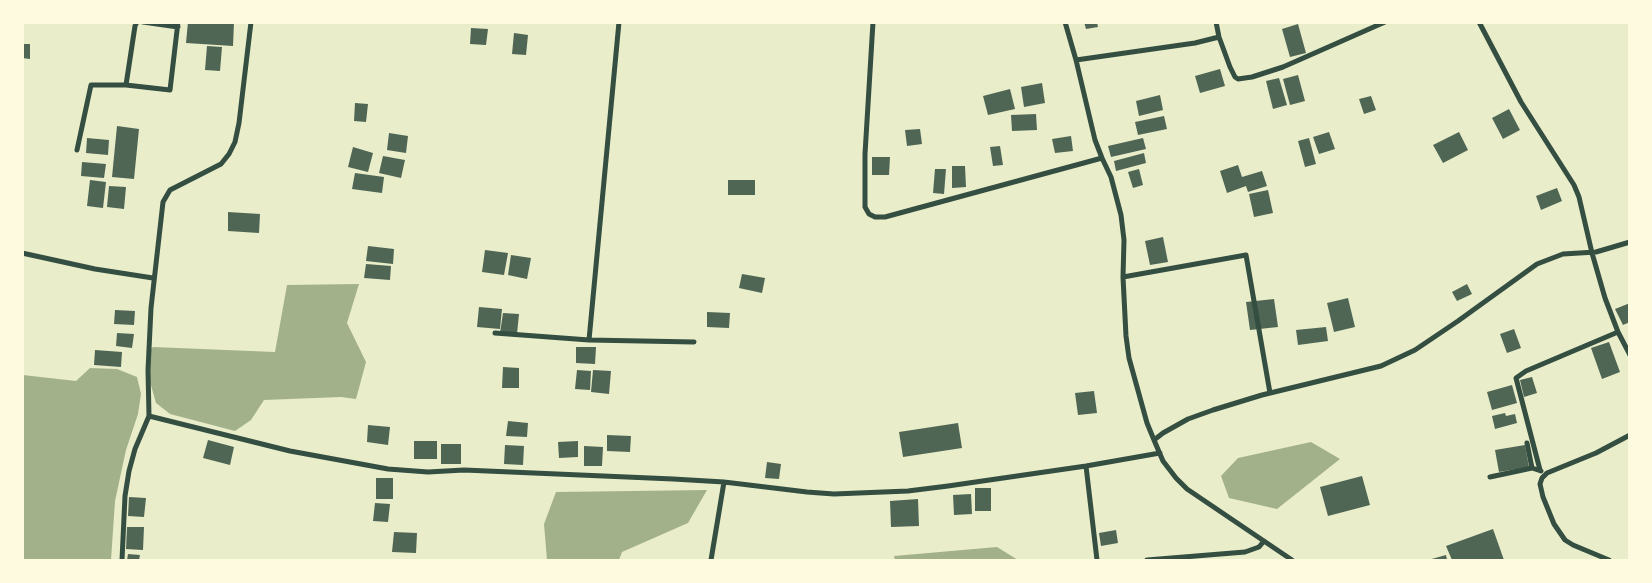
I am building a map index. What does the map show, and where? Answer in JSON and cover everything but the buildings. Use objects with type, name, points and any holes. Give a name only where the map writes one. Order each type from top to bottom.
[{"type":"street","points":[[126,86],[135,26],[138,22]]},
{"type":"street","points":[[77,150],[90,86],[93,84],[170,90],[178,25],[143,22]]},
{"type":"street","points":[[122,560],[125,496],[129,471],[135,449],[149,416],[148,362],[153,278],[163,202],[170,190],[209,172],[221,164],[235,142],[251,22]]},
{"type":"street","points":[[589,340],[619,22]]},
{"type":"street","points":[[873,22],[865,154],[865,207],[869,214],[876,217],[885,217],[1102,158]]},
{"type":"street","points":[[1065,22],[1090,120],[1102,158],[1111,177],[1121,215],[1124,240],[1123,277],[1126,336],[1129,358],[1147,423],[1154,440],[1176,478],[1187,489],[1292,560]]},
{"type":"street","points":[[1216,22],[1219,37],[1233,74],[1240,79],[1283,67],[1385,22]]},
{"type":"street","points":[[1480,22],[1496,58],[1521,102],[1574,185],[1579,197],[1605,298],[1629,356]]},
{"type":"street","points":[[1076,60],[1219,37]]},
{"type":"street","points":[[1154,440],[1188,419],[1270,393],[1381,366],[1415,350],[1537,264],[1563,254],[1592,252],[1630,242]]},
{"type":"street","points":[[22,253],[95,269],[153,278]]},
{"type":"street","points":[[1123,277],[1246,255],[1270,393]]},
{"type":"street","points":[[1540,470],[1516,378],[1526,371],[1618,332]]},
{"type":"street","points":[[495,333],[589,340],[694,342]]},
{"type":"street","points":[[149,416],[290,451],[388,469],[410,471],[482,470],[724,482],[807,492],[864,494],[916,490],[1086,466],[1160,453]]},
{"type":"street","points":[[1608,560],[1568,542],[1558,532],[1541,492],[1540,484],[1542,478],[1547,473],[1596,454],[1630,435]]},
{"type":"street","points":[[1527,443],[1532,468]]},
{"type":"street","points":[[1086,466],[1097,560]]},
{"type":"street","points":[[1490,477],[1532,468],[1547,473]]},
{"type":"street","points":[[710,560],[724,482]]},
{"type":"street","points":[[1147,560],[1245,552],[1259,547],[1264,541]]},
{"type":"shaded area","points":[[359,284],[347,323],[366,362],[356,399],[341,397],[264,400],[251,420],[235,431],[170,414],[156,403],[147,371],[149,351],[153,347],[275,352],[287,285]]},
{"type":"shaded area","points":[[90,368],[117,369],[137,377],[141,394],[138,414],[126,450],[115,501],[111,560],[23,560],[23,375],[76,381]]},
{"type":"shaded area","points":[[1311,442],[1340,459],[1277,509],[1229,498],[1221,476],[1238,458]]},
{"type":"shaded area","points":[[707,490],[688,523],[622,552],[619,560],[547,560],[544,524],[556,492]]},
{"type":"shaded area","points":[[997,547],[1018,560],[895,560],[894,556]]}]
